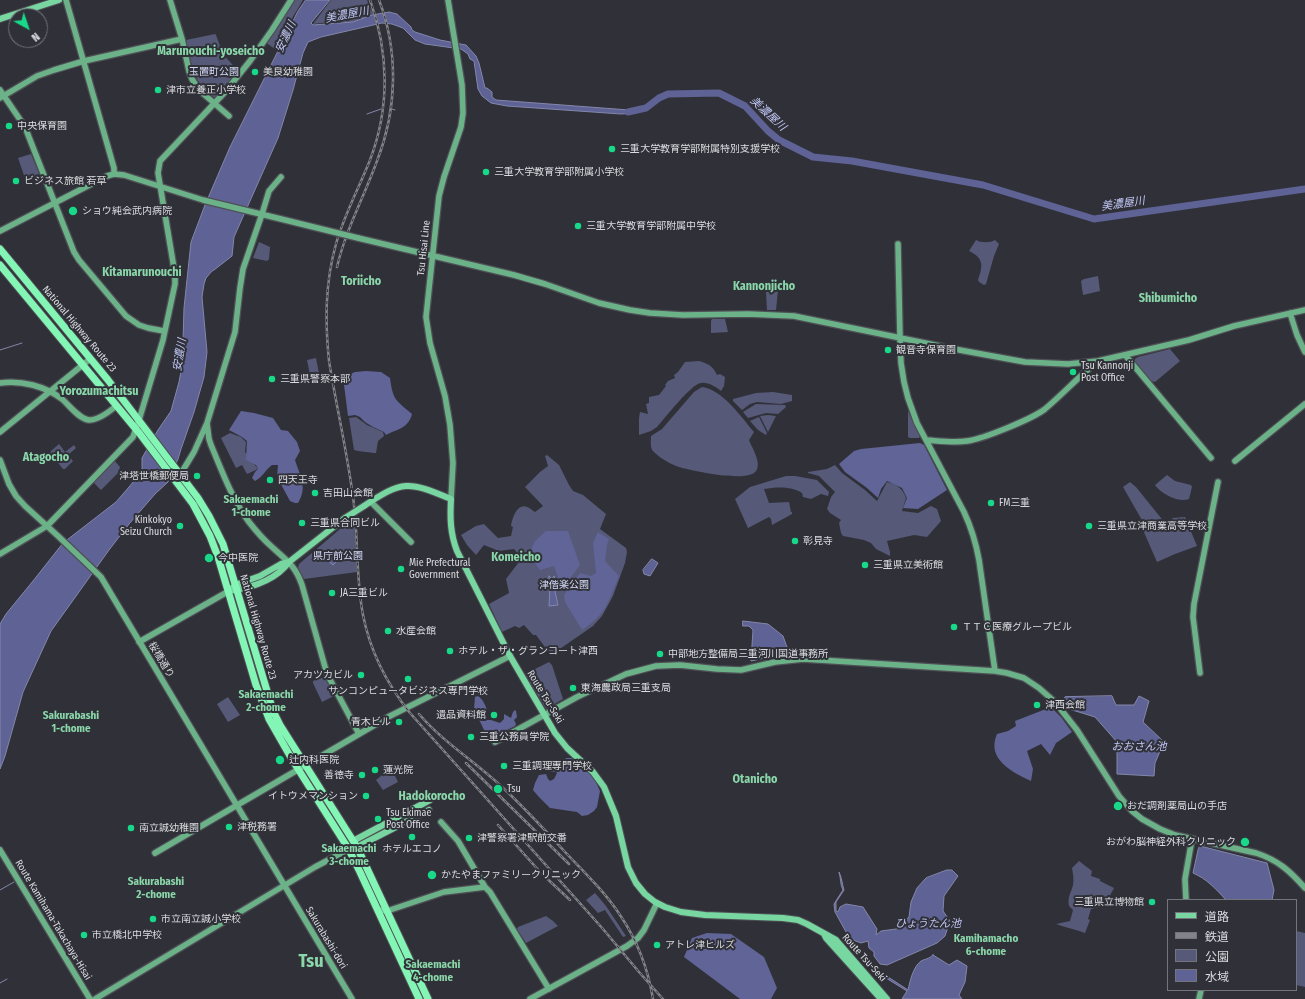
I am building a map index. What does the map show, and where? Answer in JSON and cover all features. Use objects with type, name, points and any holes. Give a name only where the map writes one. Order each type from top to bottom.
[{"type":"highway","name":"National Highway Route 23","points":[[0,249],[141,422],[178,476],[210,536],[218,557],[265,710],[274,729],[348,848],[419,999]]},
{"type":"highway","name":"National Highway Route 23","points":[[0,265],[138,432],[198,498],[223,544],[270,703],[280,725],[355,844],[428,999]]},
{"type":"main road","points":[[0,19],[59,0]]},
{"type":"main road","points":[[229,591],[281,564],[289,562],[345,518],[394,488],[404,486],[422,487],[451,499]]},
{"type":"main road","name":"Route Tsu-Seki","points":[[451,499],[450,526],[454,544],[510,656],[544,715],[561,740],[592,772],[604,787],[616,816],[630,873],[640,888],[657,903],[674,910],[692,914],[790,918],[807,924],[836,940],[887,999]]},
{"type":"main road","points":[[355,844],[430,800]]},
{"type":"main road","points":[[355,844],[429,810]]},
{"type":"main road","name":"Route Tsu-Seki","points":[[823,932],[826,938],[882,999]]},
{"type":"street","points":[[66,0],[114,168],[114,174]]},
{"type":"street","points":[[170,0],[192,79],[199,90],[229,116]]},
{"type":"street","points":[[0,554],[47,526],[138,432],[175,284],[175,274],[158,169],[160,161],[215,104],[250,61],[291,0]]},
{"type":"street","name":"Tsu Hisai Line","points":[[448,0],[462,85],[463,113],[462,122],[439,196],[426,323],[445,396],[450,425],[453,463],[451,499]]},
{"type":"street","points":[[2,96],[43,74],[84,61],[182,39]]},
{"type":"street","points":[[0,90],[2,96],[25,127],[74,252],[88,272],[121,311],[130,319],[148,328],[164,331]]},
{"type":"street","points":[[0,231],[107,176],[114,174],[124,175],[182,194],[514,275],[599,302],[630,310],[683,315],[748,314],[794,316],[954,350],[1025,362],[1068,364],[1125,356],[1189,340],[1234,326],[1305,310]]},
{"type":"street","points":[[178,476],[194,452],[207,423],[236,325],[243,269],[269,191],[281,177]]},
{"type":"street","points":[[898,244],[902,370],[908,398],[917,422],[964,512],[976,546],[995,671]]},
{"type":"street","points":[[1290,313],[1297,335],[1305,352]]},
{"type":"street","points":[[1125,356],[1211,458]]},
{"type":"street","points":[[0,432],[90,359]]},
{"type":"street","points":[[927,440],[968,441],[984,437],[1034,416],[1044,410],[1098,361]]},
{"type":"street","points":[[0,383],[23,383],[50,391],[62,399],[79,415],[90,420],[106,414],[116,406]]},
{"type":"street","points":[[1235,462],[1305,404]]},
{"type":"street","points":[[207,423],[211,445],[235,500],[261,537],[289,562],[295,570],[302,585],[327,674],[359,734]]},
{"type":"street","name":"桜橋通り","points":[[0,460],[9,484],[16,496],[99,574],[285,886]]},
{"type":"street","points":[[1200,673],[1194,624],[1194,604],[1218,482]]},
{"type":"street","points":[[371,502],[411,542]]},
{"type":"street","points":[[139,642],[229,591]]},
{"type":"street","points":[[155,853],[298,768],[395,713],[510,656]]},
{"type":"street","points":[[495,742],[577,697],[621,677],[639,670],[656,666],[680,665],[741,670],[775,662],[803,659],[1007,673],[1024,678],[1039,688],[1055,702],[1077,730],[1116,791],[1132,811],[1142,819],[1175,836],[1256,853],[1267,857],[1289,871],[1305,888]]},
{"type":"street","points":[[441,822],[458,841],[549,989]]},
{"type":"street","points":[[1186,899],[1185,879],[1192,840]]},
{"type":"street","points":[[95,999],[355,844]]},
{"type":"street","name":"Route Kamihama-Takachaya-Hisai","points":[[0,850],[90,999]]},
{"type":"street","name":"Sakurabashi-dori","points":[[285,886],[352,999]]},
{"type":"street","points":[[378,910],[387,910],[444,892],[485,887]]},
{"type":"street","points":[[530,999],[620,950],[638,938],[644,930],[657,903]]},
{"type":"green space","points":[[293,0],[303,0],[275,49],[265,42]]},
{"type":"green space","points":[[331,0],[367,0],[373,14],[350,23],[339,21],[313,24]]},
{"type":"green space","name":"玉置町公園","points":[[215,34],[223,54],[238,71],[216,98],[203,88],[198,81],[192,65],[186,40]]},
{"type":"green space","points":[[31,154],[39,173],[26,181],[18,158]]},
{"type":"green space","points":[[976,240],[980,242],[991,242],[995,240],[999,244],[986,284],[984,285],[978,280],[981,271],[980,260],[969,251]]},
{"type":"green space","points":[[259,242],[270,247],[269,259],[267,261],[253,258]]},
{"type":"green space","points":[[1098,276],[1100,291],[1083,295],[1081,281]]},
{"type":"green space","points":[[768,290],[778,290],[776,310],[767,310],[766,292],[768,292]]},
{"type":"green space","points":[[712,319],[725,319],[728,332],[711,333]]},
{"type":"green space","points":[[1170,349],[1180,361],[1155,382],[1151,381],[1135,362],[1135,359],[1138,357]]},
{"type":"green space","points":[[316,358],[320,379],[311,380],[307,360]]},
{"type":"green space","points":[[699,361],[714,369],[717,375],[720,374],[725,377],[724,386],[721,391],[706,383],[697,385],[685,395],[657,427],[651,431],[639,435],[640,412],[648,414],[646,404],[649,403],[649,397],[659,395],[668,381],[675,378],[674,375],[685,362]]},
{"type":"green space","points":[[355,372],[381,372],[390,378],[394,396],[402,406],[412,414],[405,426],[386,435],[384,432],[365,422],[360,417],[355,415],[348,416],[343,377]]},
{"type":"green space","points":[[702,387],[717,393],[724,398],[738,412],[754,432],[749,440],[758,464],[756,471],[742,476],[732,476],[686,469],[669,463],[652,450],[651,436],[662,429],[694,392]]},
{"type":"green space","points":[[773,392],[792,395],[792,401],[781,404],[757,402],[750,404],[742,410],[733,401],[733,399],[756,393]]},
{"type":"green space","points":[[756,404],[785,405],[786,407],[778,414],[766,413],[748,418],[743,412]]},
{"type":"green space","points":[[241,411],[273,418],[281,430],[288,431],[297,442],[300,451],[295,460],[301,476],[303,487],[298,503],[290,501],[277,477],[278,465],[272,465],[260,478],[255,481],[252,478],[258,469],[256,465],[246,460],[247,441],[229,430]]},
{"type":"green space","points":[[908,411],[920,436],[919,438],[908,437]]},
{"type":"green space","points":[[760,416],[776,416],[768,432]]},
{"type":"green space","points":[[356,417],[367,425],[383,432],[384,436],[378,441],[376,453],[354,450],[349,418]]},
{"type":"green space","points":[[759,417],[767,433],[766,435],[758,430],[750,421]]},
{"type":"green space","points":[[230,433],[241,437],[246,442],[245,452],[258,469],[247,474],[242,465],[236,468],[221,438]]},
{"type":"green space","points":[[920,443],[924,445],[947,490],[918,509],[903,508],[907,498],[902,488],[887,481],[881,489],[878,498],[845,472],[839,464],[854,451],[861,449]]},
{"type":"green space","points":[[59,444],[65,452],[74,445],[76,448],[68,455],[73,461],[65,469],[63,469],[50,453]]},
{"type":"green space","name":"津偕楽公園","points":[[547,455],[559,465],[573,491],[583,495],[606,514],[600,529],[626,548],[627,552],[625,563],[613,596],[602,616],[593,626],[551,655],[536,635],[533,635],[524,625],[519,628],[515,626],[502,632],[489,604],[509,593],[506,579],[522,558],[514,549],[499,551],[484,545],[476,555],[461,535],[476,526],[484,524],[498,538],[511,536],[513,527],[511,526],[514,516],[520,507],[528,507],[535,512],[543,506],[525,487],[548,466],[545,456]]},
{"type":"green space","points":[[114,460],[120,467],[118,473],[101,490],[93,482]]},
{"type":"green space","points":[[835,465],[842,473],[877,501],[887,482],[891,483],[899,487],[905,495],[906,498],[902,511],[918,513],[931,506],[937,509],[941,521],[927,537],[914,535],[887,541],[890,556],[876,549],[871,543],[864,540],[843,536],[839,523],[841,520],[830,513],[827,509],[831,497],[835,492],[819,476],[808,473],[827,469]]},
{"type":"green space","points":[[1167,475],[1175,481],[1191,485],[1192,487],[1189,499],[1175,499],[1161,492],[1155,485]]},
{"type":"green space","points":[[786,476],[817,480],[829,492],[828,496],[821,494],[811,499],[803,497],[802,493],[794,489],[764,489],[769,503],[789,502],[792,514],[772,525],[769,517],[748,528],[735,499],[750,487]]},
{"type":"green space","points":[[1130,482],[1136,487],[1165,523],[1173,518],[1185,517],[1197,546],[1157,562],[1143,530],[1147,529],[1123,487]]},
{"type":"green space","name":"県庁前公園","points":[[354,519],[357,572],[304,579],[298,568],[299,564],[347,523]]},
{"type":"green space","points":[[546,531],[568,531],[580,565],[563,588],[560,588],[554,566],[540,570],[534,562],[527,559],[535,541]]},
{"type":"green space","points":[[598,532],[609,539],[605,561],[619,576],[602,613],[582,630],[565,602],[564,595],[580,573],[591,576],[596,573],[593,543]]},
{"type":"green space","points":[[549,662],[552,665],[563,699],[546,709],[525,674]]},
{"type":"green space","points":[[325,677],[334,696],[322,702],[313,681]]},
{"type":"green space","points":[[478,696],[483,701],[486,708],[487,712],[483,716],[485,720],[500,723],[504,719],[504,714],[511,718],[515,710],[517,717],[514,720],[516,724],[515,726],[497,735],[485,732],[474,709],[475,697]]},
{"type":"green space","points":[[228,697],[240,715],[228,722],[217,704]]},
{"type":"green space","points":[[1051,707],[1061,717],[1072,732],[1056,743],[1050,755],[1041,744],[1027,751],[1033,769],[1031,781],[1003,764],[995,751],[997,734],[1008,731],[1016,726],[1015,721]]},
{"type":"green space","points":[[566,758],[571,758],[583,765],[596,782],[600,791],[597,807],[588,815],[582,816],[577,812],[550,808],[533,790],[539,775],[546,774],[550,781],[554,779],[557,773],[549,771],[552,765],[562,764]]},
{"type":"green space","points":[[390,769],[398,782],[383,790],[376,780]]},
{"type":"green space","points":[[1079,861],[1092,871],[1091,876],[1100,879],[1100,881],[1114,888],[1105,905],[1091,909],[1088,919],[1090,920],[1085,933],[1056,924],[1070,921],[1073,910],[1069,906],[1069,898],[1073,883],[1072,868]]},
{"type":"green space","points":[[595,893],[606,906],[626,936],[623,937],[605,910],[598,913],[586,900]]},
{"type":"green space","points":[[546,916],[558,926],[526,943],[517,929],[518,927]]},
{"type":"green space","points":[[1297,931],[1305,933],[1305,987],[1297,985]]},
{"type":"green space","points":[[707,933],[731,934],[764,957],[777,988],[771,999],[740,999],[684,957],[692,938]]},
{"type":"water","name":"安濃川","points":[[306,0],[330,0],[311,23],[313,25],[353,22],[372,15],[389,12],[397,14],[415,32],[440,40],[466,45],[476,56],[485,88],[492,92],[492,97],[496,100],[629,110],[636,109],[636,113],[621,114],[507,106],[491,103],[482,96],[478,89],[474,61],[470,59],[468,54],[461,49],[425,44],[415,40],[403,28],[392,24],[382,23],[321,37],[308,42],[303,53],[278,138],[234,237],[232,256],[212,271],[206,278],[204,284],[202,297],[207,352],[204,377],[178,459],[168,482],[155,494],[129,524],[51,631],[23,692],[0,769],[0,624],[6,614],[63,543],[116,502],[142,471],[142,458],[171,411],[179,382],[184,355],[184,308],[191,242],[230,147],[298,11]]},
{"type":"water","points":[[329,550],[339,559],[333,565],[323,556]]},
{"type":"water","points":[[652,559],[658,563],[650,576],[644,574],[643,570]]},
{"type":"water","points":[[549,576],[552,579],[554,576],[558,605],[549,606]]},
{"type":"water","points":[[743,621],[768,624],[783,636],[789,653],[751,661],[753,630],[749,626],[743,626]]},
{"type":"water","name":"おおさん池","points":[[1112,696],[1116,705],[1134,705],[1139,696],[1149,701],[1143,722],[1164,742],[1155,763],[1154,776],[1117,774],[1117,742],[1095,717],[1069,709],[1062,702],[1065,697]]},
{"type":"water","points":[[1200,846],[1267,863],[1274,890],[1272,899],[1225,899],[1207,881],[1193,873]]},
{"type":"water","name":"ひょうたん池","points":[[947,870],[952,870],[958,876],[944,896],[943,911],[950,921],[945,936],[937,943],[887,965],[880,964],[874,956],[874,952],[869,948],[868,941],[861,943],[850,939],[835,912],[834,904],[843,890],[839,872],[844,890],[836,902],[836,911],[838,912],[840,907],[846,904],[863,907],[877,929],[876,935],[881,931],[896,929],[909,917],[911,902],[917,888],[926,878]]},
{"type":"water","name":"ひょうたん池","points":[[933,955],[949,965],[957,960],[967,966],[965,982],[959,995],[962,999],[902,999],[907,991],[886,978],[882,973],[908,990],[912,974],[918,964]]},
{"type":"waterway","name":"美濃屋川","points":[[628,112],[646,108],[659,98],[668,94],[719,93],[745,106],[768,131],[779,140],[813,157],[852,161],[983,185],[1094,219],[1305,189]]},
{"type":"waterway","points":[[367,114],[381,109]]},
{"type":"waterway","points":[[0,350],[22,343]]},
{"type":"waterway","points":[[0,890],[14,882]]},
{"type":"waterway","points":[[0,983],[7,979]]},
{"type":"railway","points":[[370,0],[381,40],[384,60],[384,100],[377,140],[339,233],[332,259],[327,302],[329,361],[354,505],[359,584],[366,628],[380,667],[394,691],[410,713],[603,929],[663,999]]},
{"type":"railway","points":[[337,267],[350,226],[384,142],[389,122],[393,81],[392,60],[390,40],[379,0]]},
{"type":"railway","points":[[419,714],[438,734],[491,777],[518,802],[608,898],[632,934],[637,945],[645,966],[653,999]]},
{"type":"railway","points":[[466,763],[569,864]]},
{"type":"railway","points":[[498,825],[541,873],[570,900]]},
{"type":"place","name":"美良幼稚園","points":[[255,72]]},
{"type":"place","name":"津市立養正小学校","points":[[158,90]]},
{"type":"place","name":"中央保育園","points":[[9,126]]},
{"type":"place","name":"三重大学教育学部附属特別支援学校","points":[[612,149]]},
{"type":"place","name":"三重大学教育学部附属小学校","points":[[486,172]]},
{"type":"place","name":"ビジネス旅館 若草","points":[[16,181]]},
{"type":"place","name":"ショウ純会武内病院","points":[[73,211]]},
{"type":"place","name":"三重大学教育学部附属中学校","points":[[578,226]]},
{"type":"place","name":"観音寺保育園","points":[[888,350]]},
{"type":"place","name":"Tsu Kannonji Post Office","points":[[1073,372]]},
{"type":"place","name":"三重県警察本部","points":[[272,379]]},
{"type":"place","name":"津塔世橋郵便局","points":[[197,476]]},
{"type":"place","name":"四天王寺","points":[[270,480]]},
{"type":"place","name":"吉田山会館","points":[[315,493]]},
{"type":"place","name":"FM三重","points":[[991,503]]},
{"type":"place","name":"三重県合同ビル","points":[[302,523]]},
{"type":"place","name":"Kinkokyo Seizu Church","points":[[180,526]]},
{"type":"place","name":"三重県立津商業高等学校","points":[[1089,526]]},
{"type":"place","name":"彰見寺","points":[[795,541]]},
{"type":"place","name":"今中医院","points":[[209,558]]},
{"type":"place","name":"三重県立美術館","points":[[865,565]]},
{"type":"place","name":"Mie Prefectural Government","points":[[401,569]]},
{"type":"place","name":"JA三重ビル","points":[[332,593]]},
{"type":"place","name":"ＴＴＣ医療グループビル","points":[[954,627]]},
{"type":"place","name":"水産会館","points":[[388,631]]},
{"type":"place","name":"ホテル・ザ・グランコート津西","points":[[450,651]]},
{"type":"place","name":"中部地方整備局三重河川国道事務所","points":[[660,654]]},
{"type":"place","name":"アカツカビル","points":[[361,675]]},
{"type":"place","name":"サンコンピュータビジネス専門学校","points":[[408,679]]},
{"type":"place","name":"東海農政局三重支局","points":[[573,688]]},
{"type":"place","name":"津西会館","points":[[1037,705]]},
{"type":"place","name":"遺品資料館","points":[[494,715]]},
{"type":"place","name":"青木ビル","points":[[399,722]]},
{"type":"place","name":"三重公務員学院","points":[[471,737]]},
{"type":"place","name":"辻内科医院","points":[[280,760]]},
{"type":"place","name":"三重調理専門学校","points":[[504,766]]},
{"type":"place","name":"蓮光院","points":[[375,770]]},
{"type":"place","name":"善徳寺","points":[[362,775]]},
{"type":"place","name":"Tsu","points":[[498,789]]},
{"type":"place","name":"イトウメマンション","points":[[366,796]]},
{"type":"place","name":"おだ調剤薬局山の手店","points":[[1118,806]]},
{"type":"place","name":"Tsu Ekimae Post Office","points":[[378,819]]},
{"type":"place","name":"津税務署","points":[[229,827]]},
{"type":"place","name":"南立誠幼稚園","points":[[131,828]]},
{"type":"place","name":"ホテルエコノ","points":[[412,837]]},
{"type":"place","name":"津警察署津駅前交番","points":[[469,838]]},
{"type":"place","name":"おがわ脳神経外科クリニック","points":[[1245,842]]},
{"type":"place","name":"かたやまファミリークリニック","points":[[432,875]]},
{"type":"place","name":"三重県立博物館","points":[[1152,902]]},
{"type":"place","name":"市立南立誠小学校","points":[[153,919]]},
{"type":"place","name":"市立橋北中学校","points":[[84,935]]},
{"type":"place","name":"アトレ津ヒルズ","points":[[657,945]]},
{"type":"district","name":"Marunouchi-yoseicho","points":[[211,52]]},
{"type":"district","name":"Kitamarunouchi","points":[[142,273]]},
{"type":"district","name":"Toriicho","points":[[361,282]]},
{"type":"district","name":"Kannonjicho","points":[[764,287]]},
{"type":"district","name":"Shibumicho","points":[[1168,299]]},
{"type":"district","name":"Yorozumachitsu","points":[[99,392]]},
{"type":"district","name":"Atagocho","points":[[46,458]]},
{"type":"district","name":"Sakaemachi 1-chome","points":[[251,506]]},
{"type":"district","name":"Komeicho","points":[[516,558]]},
{"type":"district","name":"Sakaemachi 2-chome","points":[[266,701]]},
{"type":"district","name":"Sakurabashi 1-chome","points":[[71,722]]},
{"type":"district","name":"Otanicho","points":[[755,780]]},
{"type":"district","name":"Hadokorocho","points":[[432,797]]},
{"type":"district","name":"Sakaemachi 3-chome","points":[[349,855]]},
{"type":"district","name":"Sakurabashi 2-chome","points":[[156,888]]},
{"type":"district","name":"Kamihamacho 6-chome","points":[[986,945]]},
{"type":"district","name":"Tsu","points":[[311,962]]},
{"type":"district","name":"Sakaemachi 4-chome","points":[[433,971]]}]
